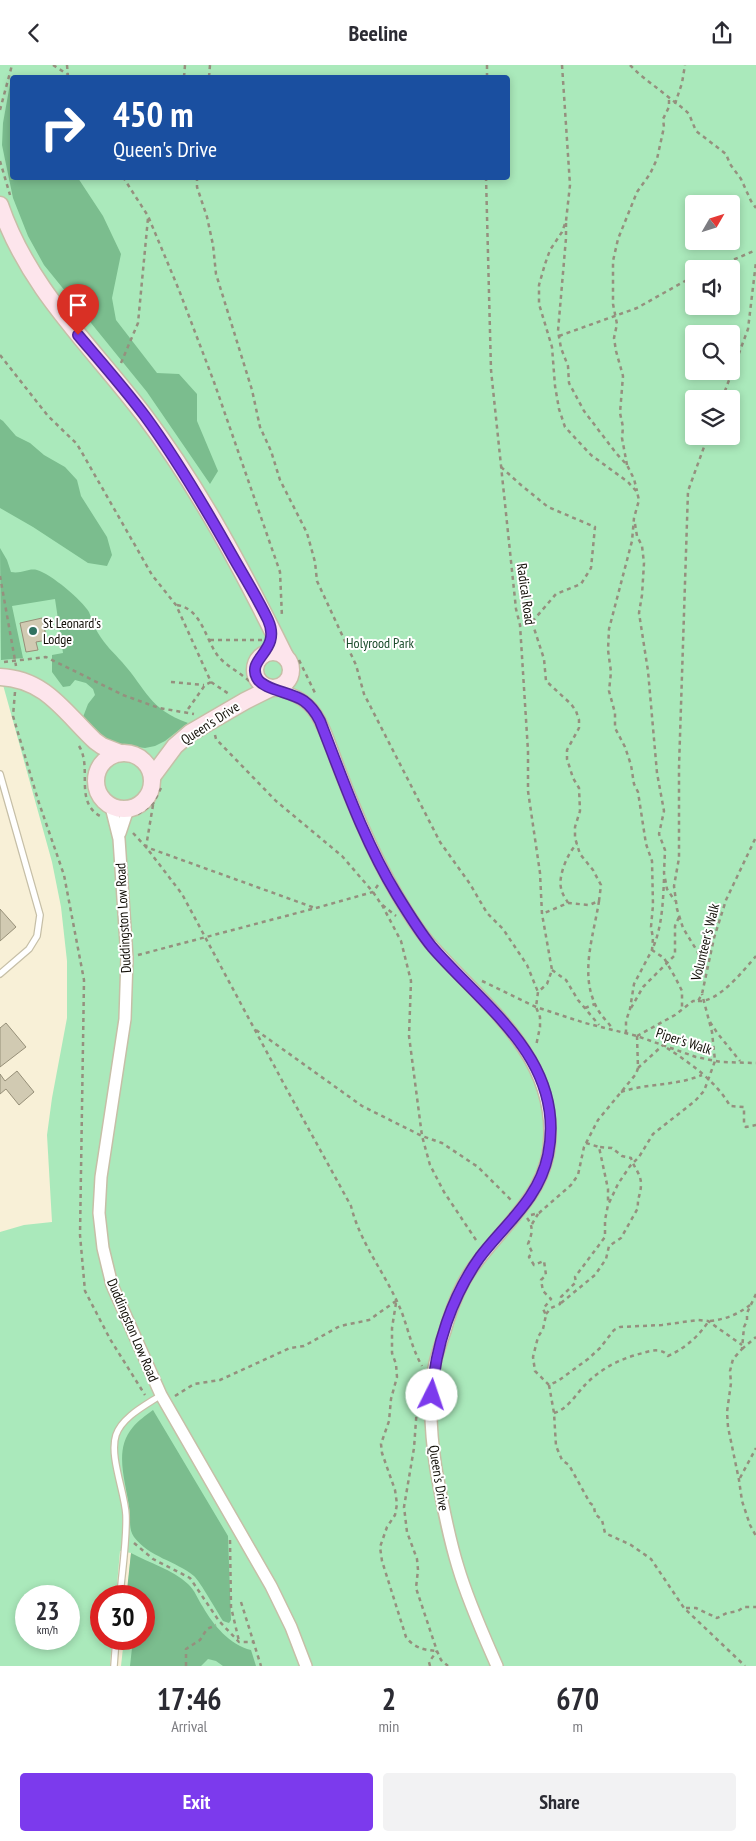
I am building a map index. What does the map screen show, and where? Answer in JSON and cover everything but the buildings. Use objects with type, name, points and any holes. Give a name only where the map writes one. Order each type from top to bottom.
[{"type":"street","name":"Queen's Drive","points":[[0,205],[19,250],[36,280],[70,325],[145,416],[195,491],[259,603],[272,635],[291,665],[290,676],[285,684],[264,685],[244,702],[190,733],[176,746],[152,777],[151,788],[146,798],[138,805],[120,808]]},
{"type":"street","points":[[272,635],[276,652],[285,656]]},
{"type":"street","points":[[264,685],[255,671],[256,664],[272,635]]},
{"type":"street","points":[[8,678],[34,686],[52,696],[102,746],[128,754],[148,767],[152,777]]},
{"type":"street","name":"Queen's Drive","points":[[264,685],[303,700],[317,715],[358,817],[385,873],[412,919],[432,946],[506,1023],[530,1057],[545,1091],[551,1134],[548,1155],[542,1175],[521,1211],[470,1272],[461,1289],[440,1345],[434,1369],[431,1406],[432,1428],[442,1504],[462,1578],[497,1666]]},
{"type":"street","points":[[85,731],[96,756],[97,791],[102,800],[120,808]]},
{"type":"street","name":"Queen's Drive","points":[[96,774],[105,760],[128,754],[166,750],[176,746]]},
{"type":"street","name":"Duddingston Low Road","points":[[120,808],[122,825],[119,839],[127,958],[125,1019],[101,1177],[99,1213],[103,1248],[112,1285],[161,1395],[271,1586],[291,1627],[306,1666]]},
{"type":"lane","points":[[0,774],[40,915],[37,936],[29,949],[0,974]]},
{"type":"lane","points":[[121,1585],[126,1516],[115,1450],[115,1437],[120,1427],[126,1421],[161,1395]]},
{"type":"lane","points":[[114,1666],[115,1650]]},
{"type":"path","points":[[0,110],[12,65]]},
{"type":"path","points":[[53,65],[66,75]]},
{"type":"path","points":[[562,65],[570,185],[562,271],[562,295],[558,311],[559,336],[568,366],[569,383],[584,411],[627,465],[634,479],[639,499],[634,517],[632,541],[609,629],[608,650],[611,673],[609,691],[615,713],[615,728],[625,747],[631,765],[634,784],[638,792],[646,844],[652,861],[652,950]]},
{"type":"path","points":[[630,65],[639,75],[669,96],[689,115],[696,131],[726,154],[756,208]]},
{"type":"path","points":[[675,103],[682,83],[685,65]]},
{"type":"path","points":[[627,465],[620,413],[623,376],[614,338],[616,324],[614,317],[613,261],[618,239],[637,192],[650,174],[657,159],[664,127],[663,119],[669,107],[669,96]]},
{"type":"path","points":[[125,180],[148,216],[179,290],[214,382],[280,572],[272,635],[210,641]]},
{"type":"path","points":[[197,180],[197,187],[207,217],[213,245],[216,274],[252,389],[260,427],[271,451],[280,479],[307,533],[315,562],[317,581],[356,665],[364,694],[440,842],[470,884],[487,913],[503,929],[527,965],[538,992],[536,1007],[540,1017],[540,1027],[536,1049],[530,1057]]},
{"type":"path","name":"Radical Road","points":[[486,180],[491,370],[516,609],[520,625],[528,751],[528,791],[540,873],[542,914],[552,970]]},
{"type":"path","points":[[114,378],[138,323],[148,216]]},
{"type":"path","points":[[566,221],[562,232],[550,250],[539,285],[539,304],[552,347],[559,409],[565,427],[591,455],[628,482],[637,492]]},
{"type":"path","points":[[733,260],[756,250]]},
{"type":"path","points":[[725,390],[748,329],[756,262]]},
{"type":"path","points":[[559,336],[637,308],[685,281]]},
{"type":"path","points":[[0,355],[48,416],[78,444],[152,575],[176,605],[211,682],[244,702]]},
{"type":"path","points":[[705,445],[688,491],[679,767],[679,858],[674,886],[676,903],[683,928],[706,969]]},
{"type":"path","points":[[501,467],[548,507],[595,527],[591,568],[581,584],[556,595],[532,622],[520,625]]},
{"type":"path","points":[[626,1033],[626,1021],[634,984],[658,938],[664,873],[664,850],[659,834],[664,811],[656,773],[648,671],[639,613],[644,563],[642,546],[637,536],[634,517]]},
{"type":"path","points":[[0,576],[16,661],[8,678],[13,716],[38,800],[64,875],[84,981],[80,1235],[85,1291],[110,1339],[150,1403]]},
{"type":"path","points":[[176,605],[188,609],[194,615],[218,656],[245,676],[264,685]]},
{"type":"path","points":[[532,622],[544,659],[546,681],[571,704],[576,711],[579,721],[579,728],[567,750],[567,759],[573,778],[579,788],[580,811],[575,827],[577,844],[580,854],[593,870],[600,885],[588,968],[590,988],[600,1014],[614,1030]]},
{"type":"path","points":[[0,662],[46,657],[123,695],[159,708],[202,716],[208,721],[216,739],[276,801],[342,856],[373,891],[401,941],[411,981],[409,1036],[422,1136],[430,1165],[484,1253]]},
{"type":"path","points":[[170,682],[205,685]]},
{"type":"path","points":[[186,712],[205,685],[211,682]]},
{"type":"path","points":[[146,847],[154,804]]},
{"type":"path","points":[[133,833],[182,894],[206,937],[351,1206],[372,1257],[396,1301],[414,1353],[423,1367]]},
{"type":"path","name":"Volunteer's Walk","points":[[637,1035],[675,1015],[693,1001],[698,1001],[706,982],[706,969],[726,900],[756,837]]},
{"type":"path","points":[[568,903],[561,887],[560,879],[569,851],[577,844]]},
{"type":"path","points":[[146,847],[316,909]]},
{"type":"path","points":[[127,958],[316,909],[373,891],[385,873]]},
{"type":"path","points":[[664,873],[667,889],[676,903]]},
{"type":"path","points":[[542,914],[568,903],[588,905],[599,901]]},
{"type":"path","points":[[381,904],[399,919]]},
{"type":"path","points":[[630,1009],[643,987],[675,955],[675,926],[679,917]]},
{"type":"path","points":[[652,950],[668,963],[682,991],[682,1010]]},
{"type":"path","points":[[698,1001],[704,1001],[727,987],[756,956]]},
{"type":"path","points":[[538,992],[547,983],[552,970],[566,980],[578,1001],[600,1027]]},
{"type":"path","points":[[479,979],[536,1007],[600,1027],[637,1035],[638,1069]]},
{"type":"path","points":[[608,1205],[618,1183],[640,1157],[653,1134],[696,1101],[709,1081],[715,1061],[712,1032],[702,994]]},
{"type":"path","points":[[585,1008],[595,1004]]},
{"type":"path","points":[[708,1018],[740,1062]]},
{"type":"path","points":[[254,1029],[362,1106],[422,1136],[442,1143],[478,1167],[532,1224]]},
{"type":"path","name":"Piper's Walk","points":[[637,1035],[696,1057],[715,1061],[756,1063]]},
{"type":"path","points":[[546,1315],[543,1309],[551,1299],[542,1291],[541,1280],[546,1275],[544,1261],[534,1265],[529,1257],[532,1252],[528,1244],[532,1235],[532,1224],[539,1213],[571,1185],[578,1175],[586,1143],[598,1120],[636,1074],[638,1069],[663,1045],[687,1061],[709,1081],[730,1106],[744,1107],[744,1125],[746,1127],[756,1125]]},
{"type":"path","points":[[619,1093],[633,1088],[690,1080],[702,1075]]},
{"type":"path","points":[[586,1143],[612,1148],[622,1156],[631,1158],[639,1171],[642,1183],[637,1200],[638,1208],[621,1237],[610,1246],[606,1259],[595,1275],[551,1308],[546,1315],[543,1329],[538,1337],[533,1357],[535,1371],[549,1385],[554,1413],[556,1446],[562,1460],[569,1465],[590,1503],[594,1506],[595,1513],[602,1521],[605,1533],[630,1545],[651,1559],[684,1608],[745,1666]]},
{"type":"path","points":[[560,1303],[561,1297],[576,1282],[575,1277],[579,1270],[604,1237],[608,1189],[599,1147]]},
{"type":"path","points":[[521,1211],[533,1215],[539,1213]]},
{"type":"path","points":[[742,1347],[747,1313],[756,1294]]},
{"type":"path","points":[[161,1395],[176,1396],[194,1384],[220,1380],[290,1348],[304,1346],[340,1326],[368,1320],[396,1301]]},
{"type":"path","points":[[396,1301],[392,1328],[392,1353],[396,1364],[397,1377],[391,1399],[389,1421],[381,1444],[382,1453],[395,1490],[397,1504],[395,1515],[380,1547],[382,1561],[406,1637],[420,1649],[437,1651]]},
{"type":"path","points":[[549,1385],[558,1381],[588,1359],[600,1348],[614,1330],[620,1327],[662,1325],[698,1320],[723,1320],[750,1305]]},
{"type":"path","points":[[708,1321],[742,1347]]},
{"type":"path","points":[[554,1413],[561,1411],[584,1385],[610,1365],[636,1354],[650,1351],[660,1350],[668,1356],[691,1342],[708,1321]]},
{"type":"path","points":[[756,1337],[742,1347],[733,1359],[730,1371],[732,1383],[727,1412],[728,1427],[742,1501],[756,1536]]},
{"type":"path","points":[[420,1386],[414,1448],[404,1507],[407,1532],[417,1559],[416,1588],[437,1651],[448,1666]]},
{"type":"path","points":[[739,1480],[756,1448]]},
{"type":"path","points":[[125,1532],[142,1551],[190,1579],[219,1621],[239,1642],[253,1642]]},
{"type":"path","points":[[230,1535],[231,1607],[239,1642]]},
{"type":"path","points":[[241,1601],[261,1666]]},
{"type":"path","points":[[684,1608],[696,1608],[717,1618],[744,1607],[756,1607]]},
{"type":"path","points":[[186,1666],[186,1649],[200,1641],[208,1629],[216,1625]]},
{"type":"path","points":[[430,1666],[429,1662],[437,1651]]},
{"type":"green space","name":"Holyrood Park","points":[[0,65],[756,65],[756,1666],[121,1666],[123,1650],[155,1650],[155,1585],[128,1585],[131,1553],[120,1551],[117,1585],[90,1585],[90,1650],[111,1650],[110,1666],[0,1666],[0,1232],[24,1225],[52,1222],[47,1135],[67,1018],[67,961],[61,907],[52,862],[0,674]]},
{"type":"green space","points":[[10,84],[10,180],[79,180],[103,216],[121,254],[112,298],[116,320],[157,373],[179,374],[197,394],[197,421],[218,471],[210,484],[147,392],[44,265],[28,236],[13,198],[2,145],[3,123]]},
{"type":"green space","points":[[0,419],[16,436],[30,443],[44,455],[65,467],[77,480],[81,496],[107,537],[112,555],[107,566],[88,563],[0,508]]},
{"type":"green space","points":[[0,548],[11,572],[37,570],[43,572],[73,594],[89,612],[95,628],[104,641],[150,698],[175,718],[188,723],[165,741],[145,748],[113,744],[104,739],[83,717],[88,704],[95,695],[93,689],[86,683],[75,680],[70,686],[63,687],[52,672],[52,655],[63,653],[55,599],[12,606],[23,658],[1,660]]},
{"type":"green space","points":[[153,1410],[228,1536],[231,1620],[229,1623],[223,1621],[194,1576],[147,1549],[132,1534],[122,1456],[127,1436],[133,1427]]},
{"type":"green space","points":[[131,1553],[168,1570],[190,1586],[212,1621],[229,1639],[251,1650],[256,1666],[223,1666],[216,1661],[208,1659],[201,1666],[130,1666],[132,1650],[155,1650],[155,1585],[128,1585]]},
{"type":"place","name":"St Leonard's Lodge","points":[[33,631]]},
{"type":"route","points":[[78,335],[145,416],[173,457],[217,528],[263,610],[271,627],[271,641],[265,653],[257,661],[255,671],[257,678],[264,686],[303,700],[313,709],[320,721],[376,857],[396,893],[432,946],[506,1023],[524,1047],[545,1091],[551,1134],[548,1155],[542,1175],[521,1211],[482,1256],[470,1272],[461,1289],[453,1306],[434,1369],[432,1395]]}]
